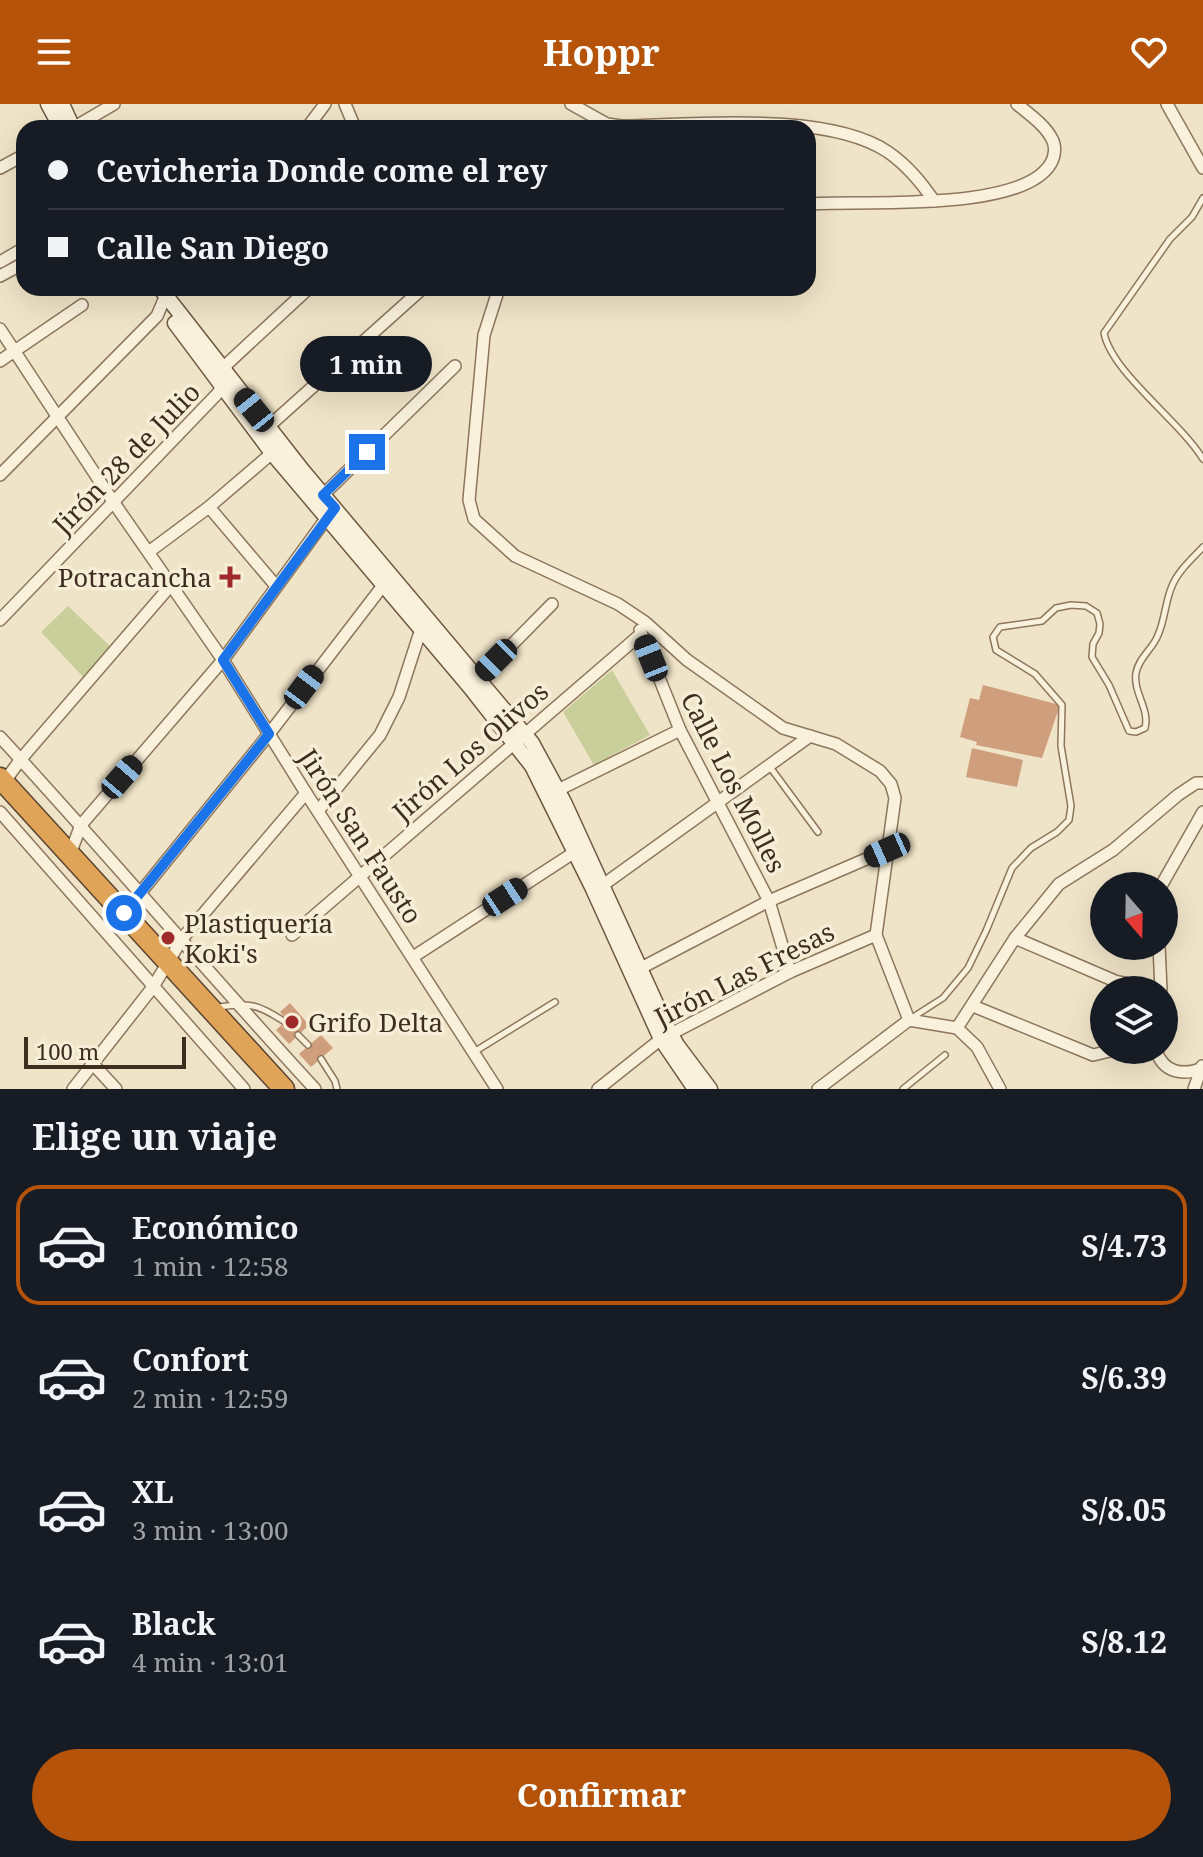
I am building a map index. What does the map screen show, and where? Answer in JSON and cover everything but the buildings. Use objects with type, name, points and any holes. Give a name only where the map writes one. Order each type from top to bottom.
[{"type":"highway","points":[[1,783],[70,854],[284,1089]]},
{"type":"street","points":[[87,120],[114,104]]},
{"type":"street","points":[[571,104],[600,120]]},
{"type":"street","points":[[816,204],[934,201],[1021,187],[1048,167],[1055,155],[1053,140],[1017,104]]},
{"type":"street","points":[[1167,104],[1203,168]]},
{"type":"street","points":[[816,128],[828,129],[886,150],[908,167],[934,201]]},
{"type":"street","points":[[0,475],[157,316],[163,296]]},
{"type":"street","points":[[165,296],[272,453],[330,512],[387,580],[478,679],[519,738],[532,766],[603,885],[641,968],[666,1036],[710,1089]]},
{"type":"street","name":"Jirón 28 de Julio","points":[[0,620],[219,392],[227,364],[295,296]]},
{"type":"street","points":[[268,427],[413,296]]},
{"type":"street","points":[[496,296],[484,335],[469,500],[474,519],[515,556],[618,604],[687,660],[783,728],[836,744],[880,771],[891,784],[895,798],[876,935],[909,1020]]},
{"type":"street","points":[[0,361],[82,305]]},
{"type":"street","name":"Jirón San Fausto","points":[[0,329],[114,503],[223,660],[497,1089]]},
{"type":"street","points":[[323,495],[455,366]]},
{"type":"street","points":[[222,380],[268,427],[323,495],[330,512]]},
{"type":"street","points":[[150,551],[209,507],[272,453]]},
{"type":"street","points":[[209,507],[276,586]]},
{"type":"street","points":[[70,854],[81,825],[223,660],[330,512]]},
{"type":"street","points":[[387,580],[421,629],[519,738],[540,756],[558,790],[580,849],[666,1036],[695,1089]]},
{"type":"street","points":[[124,913],[269,734],[387,580]]},
{"type":"street","points":[[1,783],[172,584]]},
{"type":"street","points":[[478,679],[552,604]]},
{"type":"street","name":"Calle Los Molles","points":[[633,615],[680,730],[769,901],[790,972]]},
{"type":"street","points":[[318,811],[380,735],[399,697],[421,629]]},
{"type":"street","name":"Jirón Los Olivos","points":[[292,935],[641,634]]},
{"type":"street","points":[[558,790],[680,730]]},
{"type":"street","points":[[603,885],[810,736]]},
{"type":"street","points":[[0,737],[315,1089]]},
{"type":"street","points":[[957,1028],[1015,938],[1059,884],[1113,850],[1178,795],[1196,783],[1203,783]]},
{"type":"street","points":[[73,1089],[153,987],[182,939],[306,793]]},
{"type":"street","points":[[0,812],[244,1089]]},
{"type":"street","points":[[1169,872],[1203,812]]},
{"type":"street","points":[[413,957],[580,849]]},
{"type":"street","points":[[641,968],[769,901],[887,850]]},
{"type":"street","name":"Jirón Las Fresas","points":[[598,1089],[666,1036],[790,972],[876,935]]},
{"type":"street","points":[[1015,938],[1103,976]]},
{"type":"street","points":[[973,1006],[1090,1054]]},
{"type":"street","points":[[818,1089],[909,1020],[957,1028],[977,1047],[1000,1089]]},
{"type":"street","points":[[93,1064],[116,1089]]},
{"type":"street","points":[[1163,1064],[1178,1073],[1202,1066]]},
{"type":"street","points":[[1194,1089],[1202,1066]]},
{"type":"lane","points":[[1203,198],[1104,333],[1115,361],[1192,441],[1203,459]]},
{"type":"lane","points":[[909,1020],[943,998],[968,968],[1012,868],[1031,848],[1057,832],[1069,820],[1071,806],[1061,746],[1062,705],[1035,674],[996,650],[993,637],[1000,627],[1042,621],[1056,608],[1086,606],[1097,613],[1099,633],[1093,644],[1092,657],[1109,685],[1129,731],[1136,732],[1145,728],[1148,718],[1136,685],[1137,670],[1144,653],[1157,639],[1177,575],[1203,547]]},
{"type":"lane","points":[[770,766],[818,832]]},
{"type":"lane","points":[[473,1052],[555,1002]]},
{"type":"lane","points":[[210,1008],[237,1004],[262,1007],[285,1022]]},
{"type":"lane","points":[[298,1035],[308,1045]]},
{"type":"lane","points":[[903,1089],[945,1055]]},
{"type":"lane","points":[[321,1059],[337,1089]]},
{"type":"green space","points":[[68,606],[112,648],[85,679],[41,632]]},
{"type":"green space","points":[[612,670],[650,735],[594,765],[563,712]]},
{"type":"place","name":"Potracancha","points":[[230,577]]},
{"type":"place","name":"Plastiquería Koki's","points":[[168,938]]},
{"type":"place","name":"Grifo Delta","points":[[292,1022]]},
{"type":"route","points":[[124,913],[269,734],[223,660],[326,516],[335,508],[323,495],[367,452]]}]
